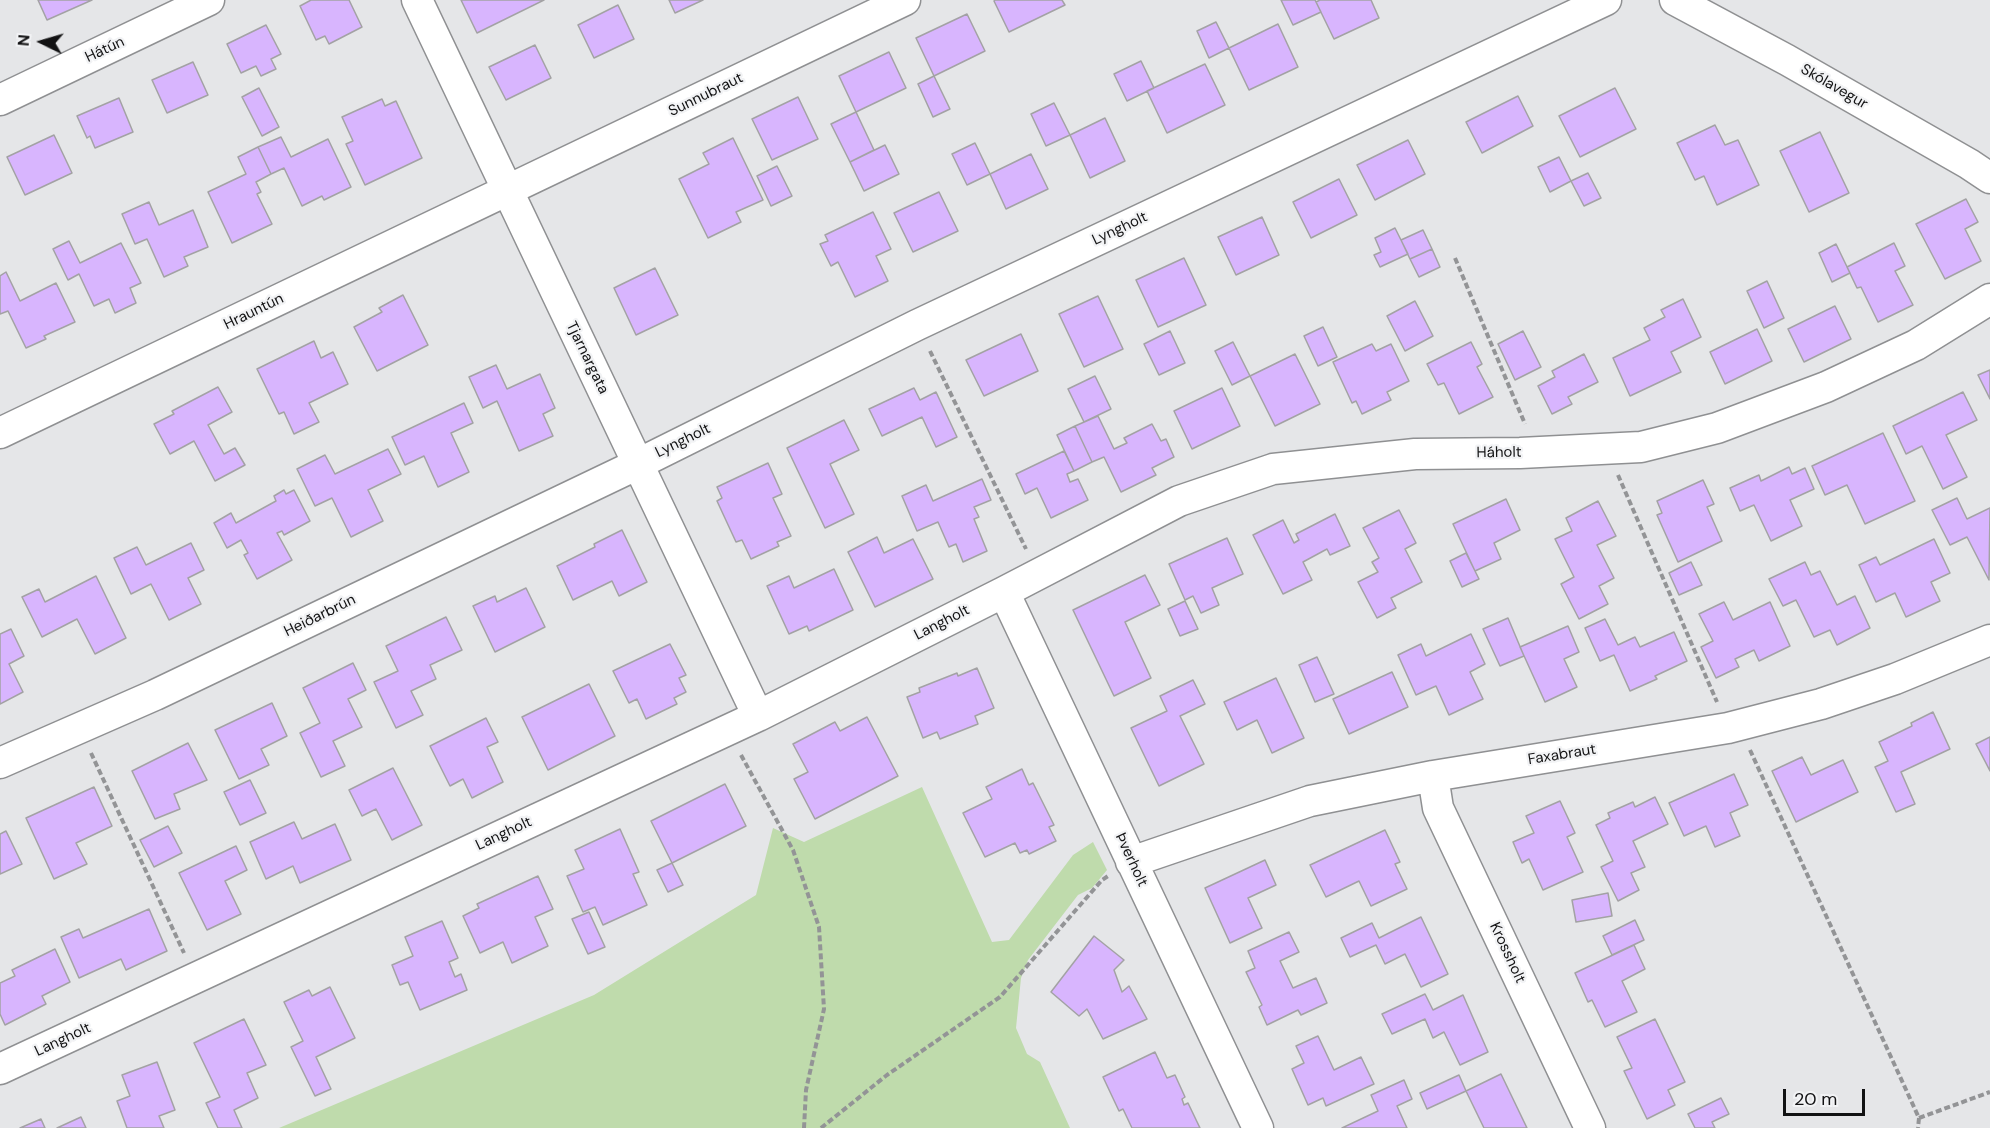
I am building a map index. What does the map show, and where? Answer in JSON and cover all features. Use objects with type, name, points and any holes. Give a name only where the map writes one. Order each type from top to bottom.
[{"type":"street","name":"Hátún","points":[[0,100],[209,0]]},
{"type":"street","name":"Tjarnargata","points":[[417,0],[758,716]]},
{"type":"street","name":"Sunnubraut","points":[[507,191],[905,0]]},
{"type":"street","name":"Lyngholt","points":[[638,464],[917,325],[1606,0]]},
{"type":"street","name":"Skólavegur","points":[[1675,0],[1797,66],[1990,178]]},
{"type":"street","name":"Hrauntún","points":[[0,433],[507,191]]},
{"type":"street","name":"Háholt","points":[[1004,592],[1179,501],[1273,469],[1415,454],[1607,450],[1641,447],[1718,428],[1827,387],[1916,345],[1990,298]]},
{"type":"street","name":"Heiðarbrún","points":[[0,763],[166,690],[638,464]]},
{"type":"street","name":"Langholt","points":[[0,1069],[758,716],[1004,592]]},
{"type":"street","name":"Þverholt","points":[[1004,592],[1258,1128]]},
{"type":"street","name":"Faxabraut","points":[[1131,862],[1310,801],[1433,776],[1733,726],[1821,704],[1895,679],[1990,640]]},
{"type":"street","name":"Krossholt","points":[[1433,776],[1438,808],[1590,1128]]},
{"type":"path","points":[[1455,258],[1537,452]]},
{"type":"path","points":[[917,325],[1038,574]]},
{"type":"path","points":[[1607,450],[1733,726],[1920,1118],[1918,1128]]},
{"type":"path","points":[[80,728],[196,978]]},
{"type":"path","points":[[727,730],[793,850],[819,927],[824,1009],[806,1090],[804,1128]]},
{"type":"path","points":[[821,1128],[887,1076],[1000,997],[1102,880],[1131,862]]},
{"type":"path","points":[[1920,1118],[1990,1092]]},
{"type":"green space","points":[[922,787],[992,942],[1009,940],[1073,855],[1093,842],[1107,870],[1092,888],[1078,895],[1028,960],[1021,978],[1016,1028],[1027,1054],[1040,1062],[1070,1128],[279,1128],[594,995],[756,895],[773,828],[804,842]]},
{"type":"building","points":[[38,0],[92,0],[47,20]]},
{"type":"building","points":[[311,0],[349,0],[362,27],[329,44],[325,36],[316,40],[300,6]]},
{"type":"building","points":[[461,0],[544,0],[477,33]]},
{"type":"building","points":[[669,0],[703,0],[675,13]]},
{"type":"building","points":[[995,0],[1062,0],[1065,5],[1009,32]]},
{"type":"building","points":[[1281,0],[1315,0],[1321,12],[1293,25]]},
{"type":"building","points":[[1320,0],[1371,0],[1379,18],[1334,39],[1316,2]]},
{"type":"building","points":[[618,5],[634,39],[594,58],[578,25]]},
{"type":"building","points":[[967,14],[985,51],[934,76],[916,38]]},
{"type":"building","points":[[1216,22],[1229,48],[1209,58],[1197,31]]},
{"type":"building","points":[[1278,24],[1298,67],[1249,90],[1229,48]]},
{"type":"building","points":[[266,25],[281,54],[271,59],[276,69],[261,76],[256,66],[241,73],[227,44]]},
{"type":"building","points":[[535,45],[551,78],[506,100],[489,67]]},
{"type":"building","points":[[889,52],[906,88],[856,112],[839,76]]},
{"type":"building","points":[[1141,61],[1154,88],[1127,101],[1114,74]]},
{"type":"building","points":[[193,62],[208,95],[167,113],[152,80]]},
{"type":"building","points":[[1205,64],[1225,105],[1167,133],[1147,91]]},
{"type":"building","points":[[934,76],[950,109],[933,117],[918,84]]},
{"type":"building","points":[[259,88],[279,127],[262,136],[242,97]]},
{"type":"building","points":[[1615,88],[1636,129],[1580,157],[1559,116]]},
{"type":"building","points":[[1518,96],[1533,126],[1482,153],[1466,122]]},
{"type":"building","points":[[798,97],[818,139],[772,160],[752,119]]},
{"type":"building","points":[[119,98],[133,132],[95,148],[90,136],[87,138],[77,116]]},
{"type":"building","points":[[382,99],[385,106],[396,101],[422,158],[365,185],[346,144],[353,141],[342,117]]},
{"type":"building","points":[[1054,103],[1070,135],[1046,146],[1031,114]]},
{"type":"building","points":[[856,112],[874,150],[850,162],[831,124]]},
{"type":"building","points":[[1105,118],[1125,161],[1090,178],[1070,135]]},
{"type":"building","points":[[1715,125],[1725,145],[1738,140],[1759,185],[1717,205],[1704,176],[1695,180],[1677,143]]},
{"type":"building","points":[[1820,132],[1849,193],[1809,212],[1780,151]]},
{"type":"building","points":[[54,135],[72,173],[25,195],[7,157]]},
{"type":"building","points":[[281,137],[291,157],[328,139],[351,187],[324,200],[322,196],[302,206],[284,168],[271,174],[258,147]]},
{"type":"building","points":[[733,138],[763,200],[736,212],[741,222],[708,238],[679,179],[709,164],[703,153]]},
{"type":"building","points":[[1408,140],[1425,174],[1375,200],[1357,165]]},
{"type":"building","points":[[975,143],[990,174],[967,185],[952,154]]},
{"type":"building","points":[[885,145],[899,174],[864,191],[850,162]]},
{"type":"building","points":[[258,147],[271,174],[256,182],[261,192],[257,194],[272,224],[232,243],[208,192],[246,174],[238,157]]},
{"type":"building","points":[[1031,154],[1048,189],[1006,209],[990,174]]},
{"type":"building","points":[[1559,157],[1571,181],[1550,192],[1538,167]]},
{"type":"building","points":[[777,166],[792,196],[771,206],[757,176]]},
{"type":"building","points":[[1588,173],[1601,198],[1584,206],[1571,181]]},
{"type":"building","points":[[1339,179],[1357,215],[1311,238],[1293,202]]},
{"type":"building","points":[[939,192],[958,231],[913,252],[894,213]]},
{"type":"building","points":[[1966,199],[1978,222],[1965,229],[1981,261],[1945,279],[1916,224]]},
{"type":"building","points":[[149,202],[159,225],[193,210],[208,247],[184,257],[188,266],[164,277],[147,239],[135,244],[122,214]]},
{"type":"building","points":[[873,212],[891,249],[876,256],[888,281],[855,297],[838,262],[831,266],[820,244],[828,241],[825,235]]},
{"type":"building","points":[[1262,217],[1279,255],[1236,275],[1218,237]]},
{"type":"building","points":[[1395,228],[1408,254],[1380,267],[1374,255],[1381,252],[1375,238]]},
{"type":"building","points":[[1423,230],[1432,249],[1410,259],[1401,240]]},
{"type":"building","points":[[69,241],[80,263],[121,243],[141,283],[130,288],[136,303],[115,313],[109,299],[94,306],[79,274],[68,280],[53,249]]},
{"type":"building","points":[[1894,243],[1905,266],[1895,271],[1913,305],[1878,322],[1861,287],[1857,288],[1847,267]]},
{"type":"building","points":[[1836,244],[1850,273],[1832,282],[1819,253]]},
{"type":"building","points":[[1432,249],[1440,267],[1419,277],[1410,259]]},
{"type":"building","points":[[1184,258],[1206,305],[1158,327],[1136,280]]},
{"type":"building","points":[[655,268],[678,315],[636,335],[614,288]]},
{"type":"building","points":[[6,272],[20,301],[56,283],[75,322],[44,336],[46,339],[26,348],[8,311],[0,314],[0,276]]},
{"type":"building","points":[[1767,281],[1784,318],[1764,328],[1747,291]]},
{"type":"building","points":[[403,295],[428,345],[377,371],[354,327],[382,312],[379,308]]},
{"type":"building","points":[[1098,296],[1123,349],[1084,367],[1059,314]]},
{"type":"building","points":[[1683,299],[1701,337],[1671,352],[1681,372],[1630,396],[1613,358],[1650,340],[1644,328],[1665,317],[1661,310]]},
{"type":"building","points":[[1415,301],[1433,336],[1405,351],[1387,316]]},
{"type":"building","points":[[1835,306],[1851,339],[1804,362],[1788,329]]},
{"type":"building","points":[[1323,327],[1337,357],[1318,366],[1304,336]]},
{"type":"building","points":[[1757,329],[1772,361],[1725,384],[1710,352]]},
{"type":"building","points":[[1170,331],[1185,363],[1159,375],[1144,344]]},
{"type":"building","points":[[1523,331],[1541,367],[1515,380],[1498,344]]},
{"type":"building","points":[[1021,334],[1038,371],[984,396],[966,360]]},
{"type":"building","points":[[314,341],[321,358],[333,352],[348,384],[309,403],[319,422],[294,434],[284,412],[279,414],[257,369]]},
{"type":"building","points":[[1233,342],[1250,376],[1232,385],[1215,351]]},
{"type":"building","points":[[1471,342],[1482,364],[1477,367],[1493,397],[1459,414],[1444,383],[1438,385],[1427,364]]},
{"type":"building","points":[[1372,344],[1376,351],[1391,344],[1409,381],[1387,392],[1391,400],[1362,414],[1356,401],[1352,403],[1333,362]]},
{"type":"building","points":[[1295,354],[1320,404],[1275,426],[1250,376]]},
{"type":"building","points":[[1584,354],[1598,382],[1568,397],[1572,404],[1552,414],[1538,386],[1555,377],[1552,371]]},
{"type":"building","points":[[496,365],[507,389],[540,374],[555,408],[543,414],[553,436],[519,451],[497,401],[483,408],[469,377]]},
{"type":"building","points":[[1990,370],[1990,399],[1978,375]]},
{"type":"building","points":[[1095,376],[1111,409],[1084,422],[1068,389]]},
{"type":"building","points":[[218,387],[232,412],[208,425],[224,454],[235,448],[245,465],[215,481],[194,441],[170,454],[154,424],[174,414],[172,411]]},
{"type":"building","points":[[914,388],[920,400],[936,392],[957,437],[936,447],[922,417],[882,436],[869,409]]},
{"type":"building","points":[[1222,388],[1240,426],[1192,449],[1174,411]]},
{"type":"building","points":[[1963,392],[1977,420],[1946,435],[1967,477],[1943,489],[1922,446],[1906,454],[1893,426]]},
{"type":"building","points":[[464,403],[473,423],[451,433],[469,472],[438,487],[424,456],[405,465],[392,437]]},
{"type":"building","points":[[1098,416],[1114,449],[1127,443],[1124,438],[1152,424],[1161,441],[1166,439],[1174,457],[1152,468],[1156,475],[1121,492],[1104,457],[1092,462],[1075,426]]},
{"type":"building","points":[[844,420],[859,450],[830,464],[854,514],[825,528],[787,448]]},
{"type":"building","points":[[1075,426],[1092,462],[1074,471],[1057,435]]},
{"type":"building","points":[[1883,433],[1915,501],[1865,524],[1847,485],[1825,495],[1812,466]]},
{"type":"building","points":[[388,449],[401,474],[368,490],[383,521],[351,537],[332,498],[315,506],[297,469],[325,455],[335,474]]},
{"type":"building","points":[[1064,451],[1074,471],[1067,474],[1070,482],[1078,479],[1088,500],[1051,518],[1037,488],[1025,494],[1016,474]]},
{"type":"building","points":[[768,463],[782,494],[773,498],[791,536],[777,542],[779,546],[751,559],[742,540],[736,542],[717,501],[722,498],[717,487]]},
{"type":"building","points":[[1789,467],[1792,474],[1805,468],[1814,489],[1790,500],[1802,526],[1771,541],[1754,505],[1740,511],[1730,488],[1759,475],[1761,481]]},
{"type":"building","points":[[982,479],[991,500],[974,507],[979,517],[974,519],[987,551],[963,562],[956,544],[949,547],[938,522],[917,531],[902,496],[926,485],[933,501]]},
{"type":"building","points":[[1703,480],[1714,504],[1707,507],[1722,541],[1678,562],[1657,515],[1662,513],[1657,501]]},
{"type":"building","points":[[284,490],[286,494],[294,490],[310,521],[284,535],[282,531],[277,533],[292,560],[257,579],[244,555],[248,553],[241,540],[227,548],[214,523],[231,513],[236,523],[276,501],[274,496]]},
{"type":"building","points":[[1957,498],[1967,519],[1990,508],[1989,580],[1967,537],[1950,545],[1932,510]]},
{"type":"building","points":[[1506,499],[1520,530],[1494,543],[1501,559],[1475,571],[1453,524]]},
{"type":"building","points":[[1598,501],[1616,536],[1597,545],[1614,578],[1599,586],[1608,604],[1579,619],[1561,584],[1574,577],[1555,539],[1572,531],[1566,518]]},
{"type":"building","points":[[1399,510],[1416,543],[1405,549],[1422,582],[1391,598],[1396,608],[1377,618],[1358,582],[1378,572],[1372,562],[1379,558],[1363,528]]},
{"type":"building","points":[[1335,514],[1350,546],[1330,555],[1327,549],[1303,562],[1312,580],[1283,594],[1253,535],[1283,520],[1294,543],[1299,540],[1296,534]]},
{"type":"building","points":[[622,530],[647,582],[619,596],[612,581],[573,600],[557,566]]},
{"type":"building","points":[[877,537],[884,553],[913,539],[933,579],[875,607],[848,552]]},
{"type":"building","points":[[1227,538],[1243,574],[1212,588],[1219,605],[1201,613],[1193,596],[1185,600],[1169,564]]},
{"type":"building","points":[[1934,539],[1950,573],[1931,582],[1940,601],[1906,617],[1895,593],[1876,602],[1859,565],[1876,557],[1880,565]]},
{"type":"building","points":[[191,543],[204,570],[188,578],[201,604],[169,620],[151,584],[131,594],[114,558],[137,547],[146,565]]},
{"type":"building","points":[[1466,553],[1479,579],[1462,587],[1450,561]]},
{"type":"building","points":[[1691,562],[1702,585],[1679,595],[1669,573]]},
{"type":"building","points":[[1805,562],[1811,575],[1820,571],[1837,605],[1855,596],[1870,628],[1837,645],[1830,630],[1814,637],[1796,600],[1783,606],[1769,579]]},
{"type":"building","points":[[834,569],[853,610],[809,631],[807,626],[789,634],[767,586],[789,576],[794,588]]},
{"type":"building","points":[[1145,575],[1160,605],[1125,622],[1151,678],[1114,696],[1073,610]]},
{"type":"building","points":[[96,576],[126,638],[95,654],[77,619],[42,637],[22,597],[39,589],[45,602]]},
{"type":"building","points":[[526,588],[545,627],[495,652],[473,606],[495,596],[497,602]]},
{"type":"building","points":[[1185,601],[1198,629],[1180,636],[1168,609]]},
{"type":"building","points":[[1724,602],[1733,620],[1770,602],[1790,646],[1759,661],[1754,650],[1735,659],[1739,667],[1716,678],[1701,647],[1713,641],[1699,614]]},
{"type":"building","points":[[446,617],[462,650],[430,665],[436,679],[411,691],[423,715],[396,728],[374,682],[398,671],[386,646]]},
{"type":"building","points":[[1508,618],[1524,656],[1500,666],[1483,629]]},
{"type":"building","points":[[1605,619],[1618,645],[1635,637],[1640,647],[1674,632],[1687,661],[1655,676],[1657,679],[1630,691],[1614,655],[1600,661],[1585,628]]},
{"type":"building","points":[[1568,626],[1579,652],[1564,659],[1577,687],[1545,702],[1520,647]]},
{"type":"building","points":[[11,629],[24,656],[9,664],[23,692],[0,704],[0,634]]},
{"type":"building","points":[[1471,634],[1485,664],[1470,672],[1483,699],[1449,715],[1436,686],[1416,695],[1398,655],[1421,644],[1426,656]]},
{"type":"building","points":[[670,644],[686,675],[679,678],[686,692],[674,698],[677,704],[646,719],[637,699],[629,703],[613,671]]},
{"type":"building","points":[[1317,657],[1334,694],[1315,702],[1299,665]]},
{"type":"building","points":[[353,663],[366,690],[348,699],[362,727],[333,741],[345,766],[321,777],[300,733],[320,723],[303,688]]},
{"type":"building","points":[[977,668],[994,708],[975,716],[978,724],[940,739],[937,732],[923,738],[907,697],[920,692],[919,688]]},
{"type":"building","points":[[1392,672],[1408,707],[1349,734],[1333,699]]},
{"type":"building","points":[[1276,678],[1304,738],[1272,753],[1257,720],[1237,730],[1224,702]]},
{"type":"building","points":[[1193,680],[1205,704],[1180,716],[1204,764],[1159,786],[1131,728],[1167,711],[1160,696]]},
{"type":"building","points":[[589,684],[615,736],[548,770],[522,717]]},
{"type":"building","points":[[272,703],[287,736],[261,749],[269,765],[239,779],[215,730]]},
{"type":"building","points":[[1933,712],[1950,749],[1901,772],[1915,804],[1896,812],[1875,767],[1888,761],[1879,742],[1912,726],[1911,723]]},
{"type":"building","points":[[867,717],[898,776],[815,819],[794,779],[808,772],[793,744],[835,722],[840,731]]},
{"type":"building","points":[[486,718],[498,742],[487,747],[503,782],[472,798],[463,779],[450,786],[430,746]]},
{"type":"building","points":[[1990,737],[1990,771],[1976,744]]},
{"type":"building","points":[[188,743],[207,780],[174,794],[180,809],[155,819],[132,771]]},
{"type":"building","points":[[1802,757],[1811,775],[1843,760],[1858,792],[1796,822],[1772,771]]},
{"type":"building","points":[[393,768],[422,825],[392,840],[376,809],[362,816],[349,790]]},
{"type":"building","points":[[1022,769],[1029,785],[1033,783],[1054,825],[1049,827],[1056,841],[1029,854],[1027,850],[1020,853],[1015,843],[985,857],[963,813],[992,799],[986,787]]},
{"type":"building","points":[[1734,774],[1748,805],[1730,813],[1740,836],[1715,847],[1706,826],[1684,836],[1669,803]]},
{"type":"building","points":[[250,780],[266,813],[240,825],[224,792]]},
{"type":"building","points":[[725,784],[746,826],[672,863],[651,821]]},
{"type":"building","points":[[94,787],[112,826],[76,843],[87,864],[54,879],[26,818]]},
{"type":"building","points":[[1655,797],[1668,824],[1633,841],[1645,867],[1631,873],[1639,890],[1618,901],[1601,867],[1613,861],[1596,825],[1610,818],[1608,813],[1633,802],[1635,807]]},
{"type":"building","points":[[1560,801],[1575,833],[1567,837],[1583,872],[1543,890],[1529,859],[1522,863],[1513,842],[1534,833],[1526,816]]},
{"type":"building","points":[[294,822],[302,839],[335,824],[351,860],[300,883],[293,866],[266,879],[250,842]]},
{"type":"building","points":[[168,826],[182,853],[154,867],[140,840]]},
{"type":"building","points":[[620,829],[639,872],[633,874],[647,905],[603,925],[595,907],[583,912],[567,876],[584,869],[575,850]]},
{"type":"building","points":[[1385,830],[1400,862],[1395,864],[1407,889],[1371,906],[1359,881],[1326,897],[1310,865]]},
{"type":"building","points":[[6,831],[22,864],[0,874],[0,834]]},
{"type":"building","points":[[236,846],[247,870],[225,881],[241,914],[207,930],[179,873]]},
{"type":"building","points":[[1265,860],[1276,885],[1248,898],[1262,928],[1230,943],[1205,888]]},
{"type":"building","points":[[672,863],[683,885],[668,892],[657,870]]},
{"type":"building","points":[[538,876],[553,909],[535,917],[548,946],[512,963],[503,942],[480,953],[463,916],[479,908],[477,904]]},
{"type":"building","points":[[1608,893],[1612,916],[1576,922],[1572,900]]},
{"type":"building","points":[[149,909],[167,951],[126,970],[121,959],[79,978],[61,937],[79,929],[83,938]]},
{"type":"building","points":[[589,912],[605,947],[588,954],[572,919]]},
{"type":"building","points":[[1421,917],[1448,974],[1421,987],[1405,954],[1385,964],[1376,945],[1350,957],[1341,938],[1372,923],[1379,938]]},
{"type":"building","points":[[1635,920],[1644,940],[1612,955],[1603,936]]},
{"type":"building","points":[[442,921],[458,958],[449,962],[455,977],[461,974],[467,990],[420,1010],[408,982],[400,985],[392,965],[413,956],[405,937]]},
{"type":"building","points":[[1289,932],[1299,952],[1280,961],[1293,988],[1316,978],[1327,1003],[1301,1015],[1298,1010],[1267,1025],[1259,1007],[1262,1005],[1246,972],[1255,968],[1248,951]]},
{"type":"building","points":[[1094,936],[1124,960],[1114,970],[1122,992],[1129,986],[1147,1019],[1103,1039],[1087,1009],[1079,1016],[1051,992]]},
{"type":"building","points":[[1634,945],[1645,969],[1622,981],[1637,1012],[1605,1027],[1592,1000],[1588,1002],[1575,973]]},
{"type":"building","points":[[55,949],[70,982],[42,996],[46,1004],[5,1025],[0,1014],[0,983],[15,976],[12,970]]},
{"type":"building","points":[[330,987],[355,1038],[316,1057],[331,1089],[315,1096],[291,1047],[303,1041],[284,1002],[309,990],[312,996]]},
{"type":"building","points":[[1425,994],[1433,1010],[1463,995],[1488,1052],[1460,1065],[1444,1032],[1433,1038],[1425,1019],[1392,1034],[1382,1014]]},
{"type":"building","points":[[244,1019],[266,1065],[247,1073],[258,1098],[234,1110],[242,1128],[218,1128],[206,1103],[220,1097],[194,1043]]},
{"type":"building","points":[[1655,1019],[1685,1082],[1668,1090],[1675,1105],[1647,1119],[1624,1071],[1632,1068],[1617,1037]]},
{"type":"building","points":[[1318,1036],[1334,1070],[1361,1057],[1374,1084],[1326,1106],[1323,1098],[1308,1105],[1292,1069],[1304,1063],[1296,1046]]},
{"type":"building","points":[[1155,1052],[1167,1078],[1175,1075],[1185,1097],[1182,1099],[1184,1105],[1188,1103],[1200,1128],[1132,1128],[1123,1109],[1119,1111],[1103,1077]]},
{"type":"building","points":[[157,1062],[175,1110],[159,1116],[164,1128],[127,1128],[117,1101],[130,1096],[122,1075]]},
{"type":"building","points":[[1501,1074],[1527,1128],[1484,1128],[1466,1091]]},
{"type":"building","points":[[1459,1075],[1466,1091],[1427,1109],[1420,1093]]},
{"type":"building","points":[[1404,1080],[1412,1099],[1397,1106],[1407,1128],[1342,1128],[1378,1111],[1371,1095]]},
{"type":"building","points":[[1721,1098],[1729,1114],[1712,1122],[1715,1128],[1695,1128],[1688,1114]]},
{"type":"building","points":[[81,1117],[86,1128],[57,1128]]},
{"type":"building","points":[[41,1119],[45,1128],[20,1128]]}]
